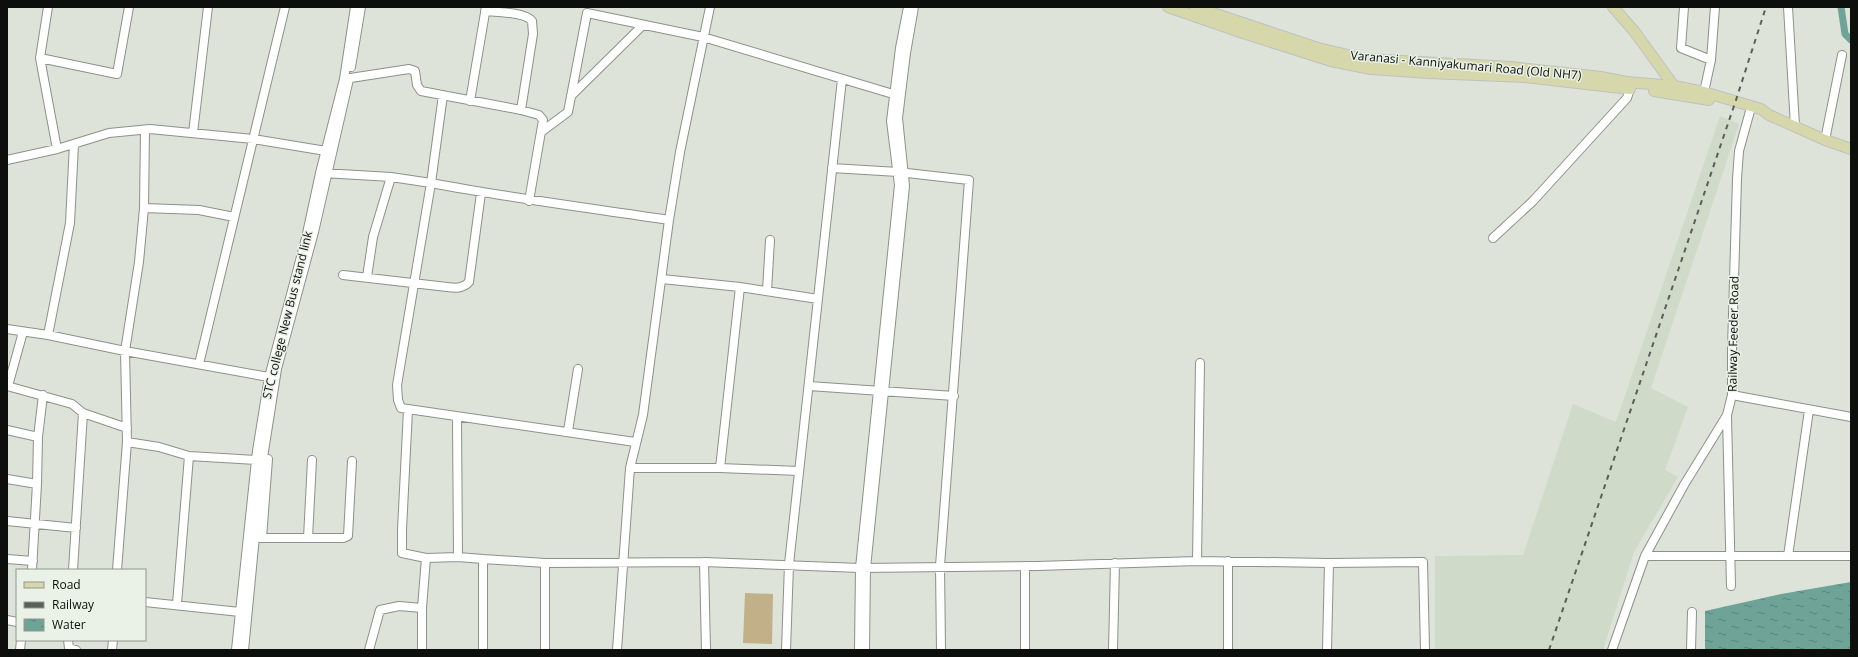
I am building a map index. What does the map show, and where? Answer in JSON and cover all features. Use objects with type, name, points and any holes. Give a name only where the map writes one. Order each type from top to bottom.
[{"type":"main road","name":"Varanasi - Kanniyakumari Road (Old NH7)","points":[[1168,7],[1331,62],[1371,69],[1429,74],[1525,77],[1660,91],[1723,102],[1750,111],[1769,115],[1825,140],[1851,149]]},
{"type":"main road","name":"Varanasi - Kanniyakumari Road (Old NH7)","points":[[1195,7],[1318,48],[1365,58],[1511,67],[1601,77],[1627,82],[1674,86],[1704,92],[1761,109],[1769,115]]},
{"type":"main road","points":[[1613,7],[1634,31],[1674,86]]},
{"type":"street","points":[[48,7],[40,58],[57,149]]},
{"type":"street","points":[[40,58],[117,74],[129,7]]},
{"type":"street","points":[[193,134],[208,7]]},
{"type":"street","points":[[198,364],[285,7]]},
{"type":"street","name":"STC college New Bus stand link","points":[[236,650],[240,612],[255,538],[256,460],[272,378],[306,238],[324,173],[326,151],[346,79],[355,7]]},
{"type":"street","points":[[361,7],[324,173],[391,177],[481,193],[669,220]]},
{"type":"street","points":[[617,650],[625,562],[630,468],[635,442],[643,415],[669,220],[680,152],[710,7]]},
{"type":"street","points":[[901,172],[891,121],[893,94],[908,7]]},
{"type":"street","points":[[859,650],[863,568],[901,172],[898,106],[914,7]]},
{"type":"street","points":[[1684,7],[1681,48],[1710,60]]},
{"type":"street","points":[[1704,92],[1710,60],[1715,7]]},
{"type":"street","points":[[1788,7],[1795,126]]},
{"type":"street","points":[[470,101],[485,9],[521,15],[530,17],[532,21],[533,34],[521,110]]},
{"type":"street","points":[[541,132],[568,112],[587,13],[703,37],[893,94]]},
{"type":"street","points":[[571,96],[643,25]]},
{"type":"street","points":[[1825,140],[1842,56]]},
{"type":"street","points":[[346,79],[409,69],[415,71],[417,85],[421,91],[521,110],[539,115],[542,118],[541,132],[529,200]]},
{"type":"street","points":[[786,650],[789,564],[842,79]]},
{"type":"street","points":[[1493,238],[1533,201],[1627,98],[1630,89]]},
{"type":"street","points":[[443,95],[431,184],[397,385],[398,400],[401,408],[457,417],[568,431],[635,442]]},
{"type":"street","name":"Railway Feeder Road","points":[[1612,650],[1645,556],[1684,485],[1727,415],[1732,395],[1732,348],[1739,152],[1750,111]]},
{"type":"street","points":[[117,569],[127,442],[126,351],[139,262],[144,208],[145,130]]},
{"type":"street","points":[[7,160],[57,149],[110,133],[145,130],[252,139],[326,151]]},
{"type":"street","points":[[48,335],[70,223],[74,144]]},
{"type":"street","points":[[832,168],[901,172],[969,180],[954,396],[940,566],[941,650]]},
{"type":"street","points":[[367,277],[373,237],[391,177]]},
{"type":"street","points":[[343,274],[414,284],[459,288],[466,286],[469,282],[481,193]]},
{"type":"street","points":[[144,208],[199,210],[234,217]]},
{"type":"street","points":[[767,291],[770,240]]},
{"type":"street","points":[[662,279],[740,287],[818,298]]},
{"type":"street","points":[[720,468],[740,287]]},
{"type":"street","points":[[7,329],[48,335],[272,378],[244,650]]},
{"type":"street","points":[[23,332],[7,386],[72,404],[83,413],[127,428]]},
{"type":"street","points":[[1196,562],[1200,363]]},
{"type":"street","points":[[568,431],[578,369]]},
{"type":"street","points":[[809,386],[954,396]]},
{"type":"street","points":[[32,569],[38,437],[43,395]]},
{"type":"street","points":[[1732,395],[1809,410],[1851,416]]},
{"type":"street","points":[[408,410],[402,553],[426,558],[458,557],[545,562],[704,562],[789,564],[863,568],[1228,561],[1330,564],[1423,562],[1425,650]]},
{"type":"street","points":[[1788,556],[1809,410]]},
{"type":"street","points":[[73,569],[83,413]]},
{"type":"street","points":[[1727,415],[1732,556],[1731,586]]},
{"type":"street","points":[[457,417],[458,557]]},
{"type":"street","points":[[7,430],[38,437]]},
{"type":"street","points":[[127,442],[159,447],[189,456],[256,460]]},
{"type":"street","points":[[177,604],[189,456]]},
{"type":"street","points":[[255,538],[268,459]]},
{"type":"street","points":[[308,538],[312,460]]},
{"type":"street","points":[[255,538],[343,538],[348,536],[352,461]]},
{"type":"street","points":[[630,468],[720,468],[799,471]]},
{"type":"street","points":[[7,479],[37,484]]},
{"type":"street","points":[[7,521],[76,528]]},
{"type":"street","points":[[1645,556],[1851,556]]},
{"type":"street","points":[[422,650],[422,608],[426,558]]},
{"type":"street","points":[[7,559],[33,561]]},
{"type":"street","points":[[484,559],[484,650]]},
{"type":"street","points":[[1228,561],[1228,650]]},
{"type":"street","points":[[545,562],[545,650]]},
{"type":"street","points":[[704,562],[706,650]]},
{"type":"street","points":[[1113,650],[1115,563]]},
{"type":"street","points":[[1327,650],[1330,564]]},
{"type":"street","points":[[1025,566],[1025,650]]},
{"type":"street","points":[[863,568],[865,650]]},
{"type":"street","points":[[146,602],[177,604],[240,612]]},
{"type":"street","points":[[369,650],[380,610],[399,606],[422,608]]},
{"type":"street","points":[[1691,650],[1692,612]]},
{"type":"street","points":[[68,641],[69,648],[76,650]]},
{"type":"shaded area","points":[[1720,116],[1739,124],[1651,388],[1688,407],[1665,470],[1678,477],[1634,552],[1603,650],[1435,650],[1435,556],[1523,555],[1573,404],[1616,422]]},
{"type":"shaded area","points":[[745,593],[773,594],[772,644],[743,643]]},
{"type":"water","points":[[1851,582],[1851,650],[1705,650],[1705,611],[1781,594]]},
{"type":"waterway","points":[[1841,7],[1845,34],[1851,40]]},
{"type":"railway","points":[[1549,650],[1736,100],[1766,7]]}]
